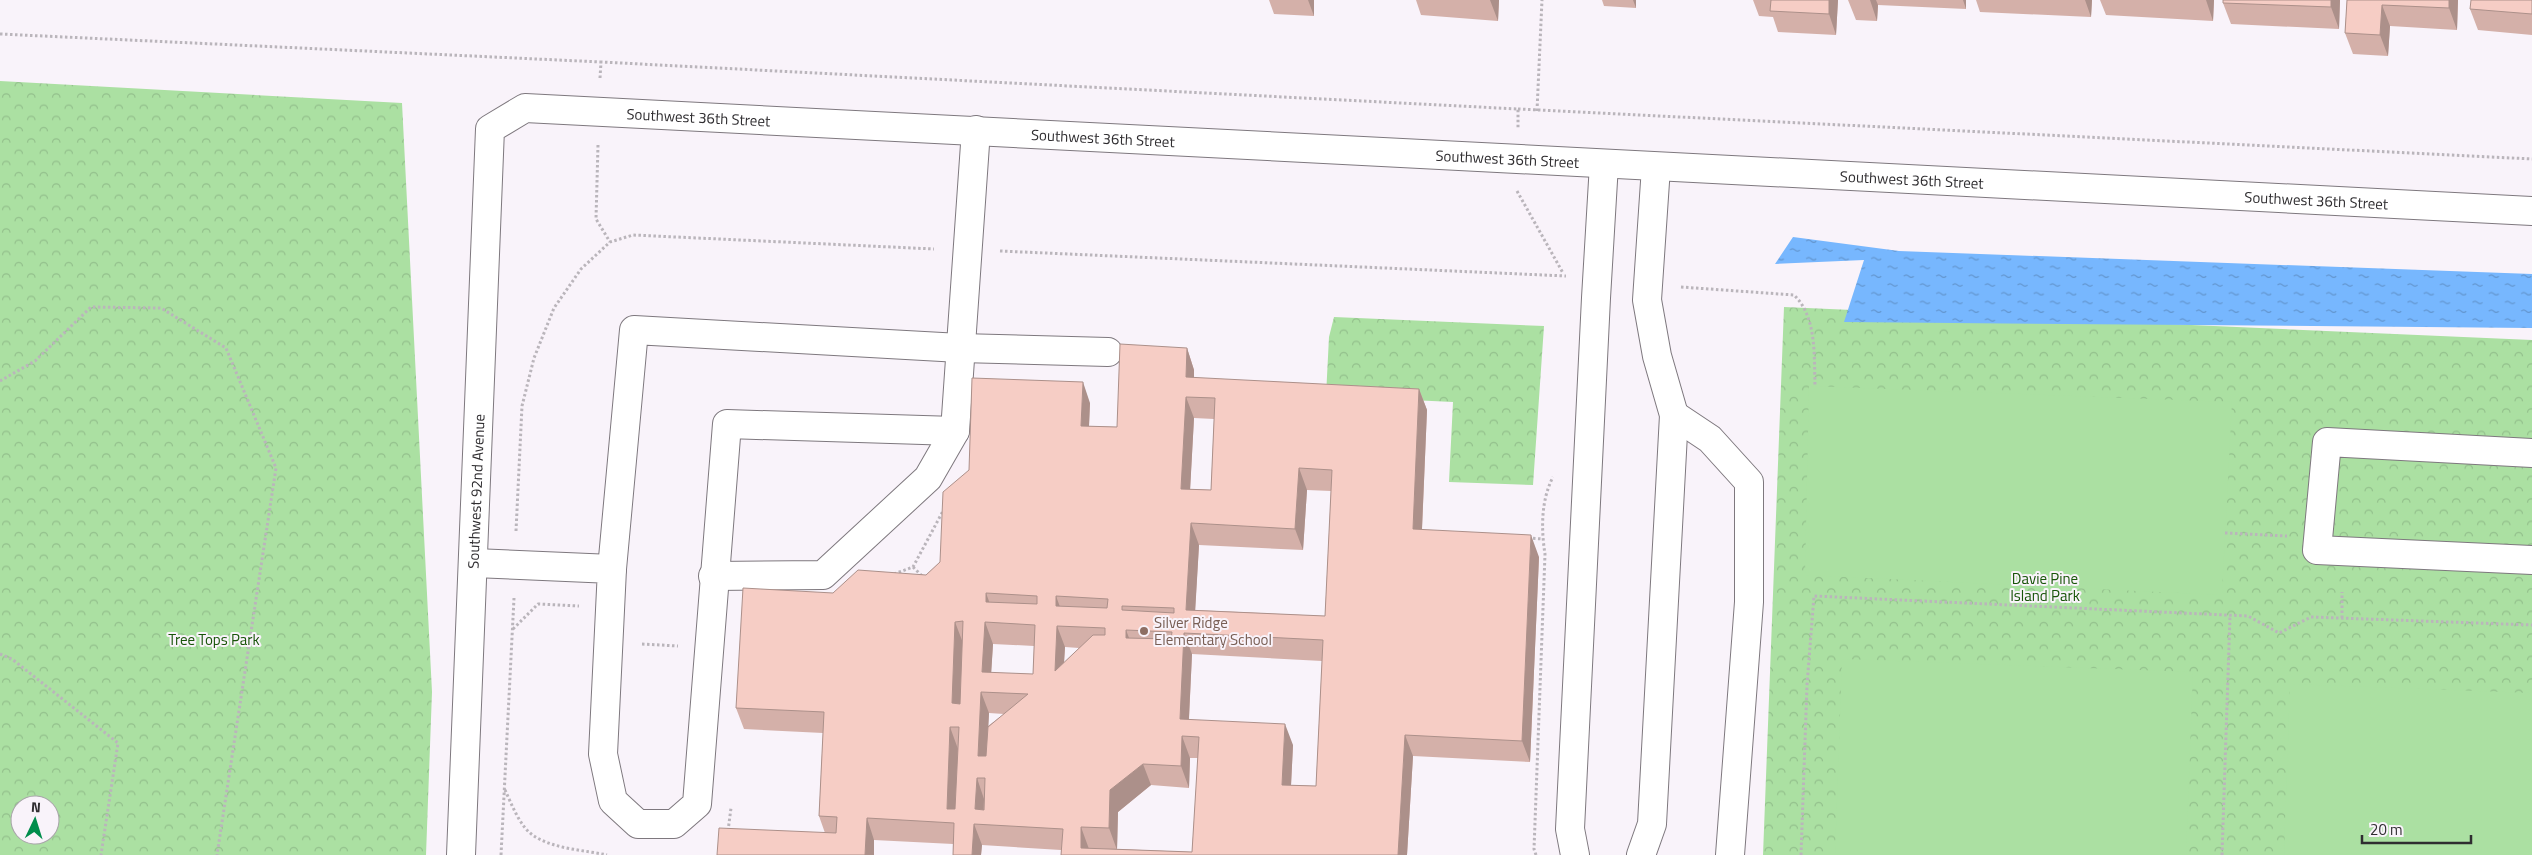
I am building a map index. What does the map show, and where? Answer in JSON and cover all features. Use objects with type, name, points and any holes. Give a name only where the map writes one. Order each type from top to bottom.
[{"type":"street","name":"Southwest 36th Street","points":[[490,129],[525,108],[2532,211]]},
{"type":"street","name":"Southwest 92nd Avenue","points":[[466,854],[474,563],[490,129]]},
{"type":"street","points":[[713,576],[823,575],[928,478],[955,431],[976,130]]},
{"type":"street","points":[[1575,855],[1570,829],[1604,164]]},
{"type":"street","points":[[1641,855],[1652,824],[1674,415],[1657,356],[1647,300],[1656,167]]},
{"type":"street","points":[[955,431],[727,424],[713,576],[697,804],[674,824],[638,824],[613,801],[603,754],[612,569],[634,330],[960,348],[1108,352]]},
{"type":"street","points":[[1674,415],[1710,439],[1749,482],[1749,602],[1730,855]]},
{"type":"street","points":[[2532,453],[2327,442],[2318,550],[2532,560]]},
{"type":"street","points":[[474,563],[612,569]]},
{"type":"path","points":[[1538,111],[1542,0]]},
{"type":"path","points":[[0,34],[601,62]]},
{"type":"path","points":[[1518,109],[2532,159]]},
{"type":"path","points":[[1674,287],[1794,295],[1802,302],[1808,314],[1814,354],[1815,386]]},
{"type":"path","points":[[0,381],[35,361],[90,307],[161,308],[226,348],[276,468],[217,855]]},
{"type":"path","points":[[2225,532],[2319,537]]},
{"type":"path","points":[[1524,538],[1542,539]]},
{"type":"path","points":[[913,567],[925,580]]},
{"type":"path","points":[[2342,592],[2342,618]]},
{"type":"path","points":[[1801,855],[1808,685],[1814,596],[2248,616],[2279,633],[2311,617],[2532,625]]},
{"type":"path","points":[[512,629],[538,604],[610,607]]},
{"type":"path","points":[[2222,855],[2230,616]]},
{"type":"path","points":[[0,654],[12,659],[118,742],[101,855]]},
{"type":"path","points":[[504,790],[520,818],[534,836],[555,845],[607,855]]},
{"type":"green space","name":"Tree Tops Park","points":[[0,81],[402,103],[432,692],[426,855],[0,855]]},
{"type":"green space","name":"Davie Pine Island Park","points":[[1784,307],[2532,340],[2532,855],[1763,855]]},
{"type":"green space","points":[[1334,317],[1544,326],[1533,485],[1449,482],[1453,402],[1326,396],[1329,337]]},
{"type":"green space","points":[[1809,386],[2232,402],[2222,595],[1805,575]]},
{"type":"green space","points":[[1842,659],[2193,672],[2186,855],[1835,855]]},
{"type":"green space","points":[[2290,684],[2532,693],[2532,855],[2284,855]]},
{"type":"water","points":[[1793,237],[1899,251],[2532,274],[2532,328],[1844,322],[1864,260],[1775,264]]},
{"type":"building","points":[[1771,0],[1829,0],[1829,14],[1770,11]]},
{"type":"building","points":[[2223,0],[2331,0],[2331,7],[2223,3]]},
{"type":"building","points":[[2347,0],[2449,0],[2449,8],[2382,5],[2380,35],[2345,33]]},
{"type":"building","points":[[2471,0],[2532,0],[2532,14],[2470,9]]},
{"type":"building","points":[[1120,344],[1187,348],[1186,377],[1419,389],[1413,529],[1531,535],[1522,741],[1405,735],[1398,855],[1061,855],[1063,829],[974,824],[972,855],[953,855],[954,823],[867,818],[865,855],[717,855],[719,828],[836,833],[837,817],[819,816],[824,712],[736,708],[743,588],[833,593],[858,570],[926,575],[940,562],[943,492],[969,470],[972,378],[1083,382],[1081,426],[1117,427]],"holes":[[[1186,397],[1215,398],[1211,490],[1181,489]],[[1299,468],[1332,470],[1325,616],[1186,610],[1191,523],[1295,529]],[[986,593],[1037,596],[1037,604],[986,602]],[[1056,596],[1108,599],[1107,608],[1056,606]],[[1122,606],[1174,608],[1174,613],[1122,610]],[[963,621],[960,704],[952,703],[955,622]],[[985,622],[1035,625],[1033,674],[982,672]],[[1057,626],[1105,628],[1105,635],[1093,635],[1055,671]],[[1126,630],[1172,632],[1171,639],[1126,638]],[[1184,633],[1323,640],[1316,786],[1282,785],[1285,724],[1180,719]],[[981,692],[1028,694],[988,727],[986,756],[978,756]],[[950,727],[959,727],[955,809],[947,809]],[[1182,736],[1199,737],[1192,852],[1081,848],[1081,827],[1109,828],[1110,790],[1143,764],[1181,766]],[[977,778],[985,778],[984,810],[975,809]]]},
{"type":"place","name":"Silver Ridge Elementary School","points":[[1144,631]]}]
